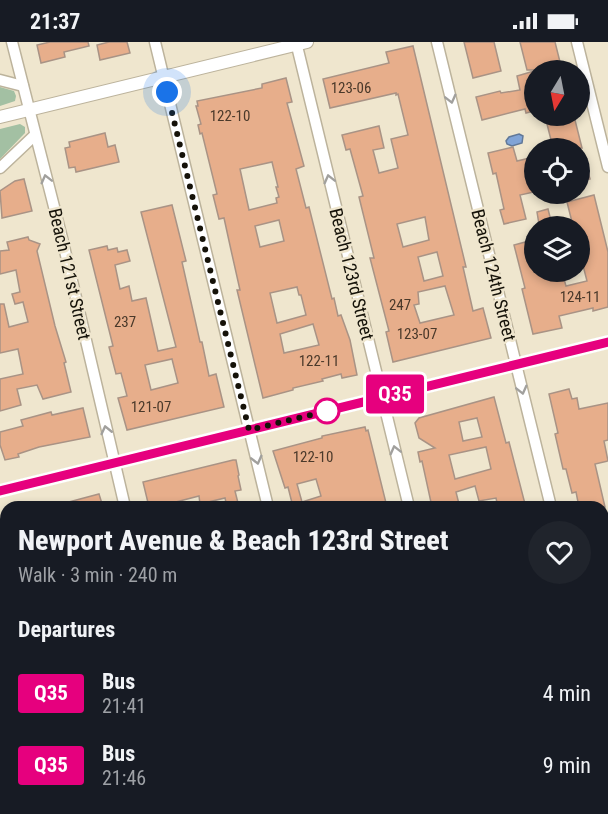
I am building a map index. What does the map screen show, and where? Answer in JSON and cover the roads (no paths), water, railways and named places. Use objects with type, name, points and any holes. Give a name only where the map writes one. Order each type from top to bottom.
[{"type":"street","name":"Beach 121st Street","points":[[12,42],[124,501]]},
{"type":"street","points":[[155,42],[267,501]]},
{"type":"street","name":"Beach 124th Street","points":[[437,42],[550,501]]},
{"type":"street","points":[[577,42],[608,167]]},
{"type":"street","points":[[0,117],[300,43]]},
{"type":"street","name":"Beach 123rd Street","points":[[300,43],[408,501]]},
{"type":"street","points":[[0,80],[22,86]]},
{"type":"street","points":[[0,168],[35,135]]},
{"type":"street","points":[[0,491],[608,342]]},
{"type":"water","points":[[519,134],[523,136],[522,143],[512,146],[507,144],[509,137]]}]
